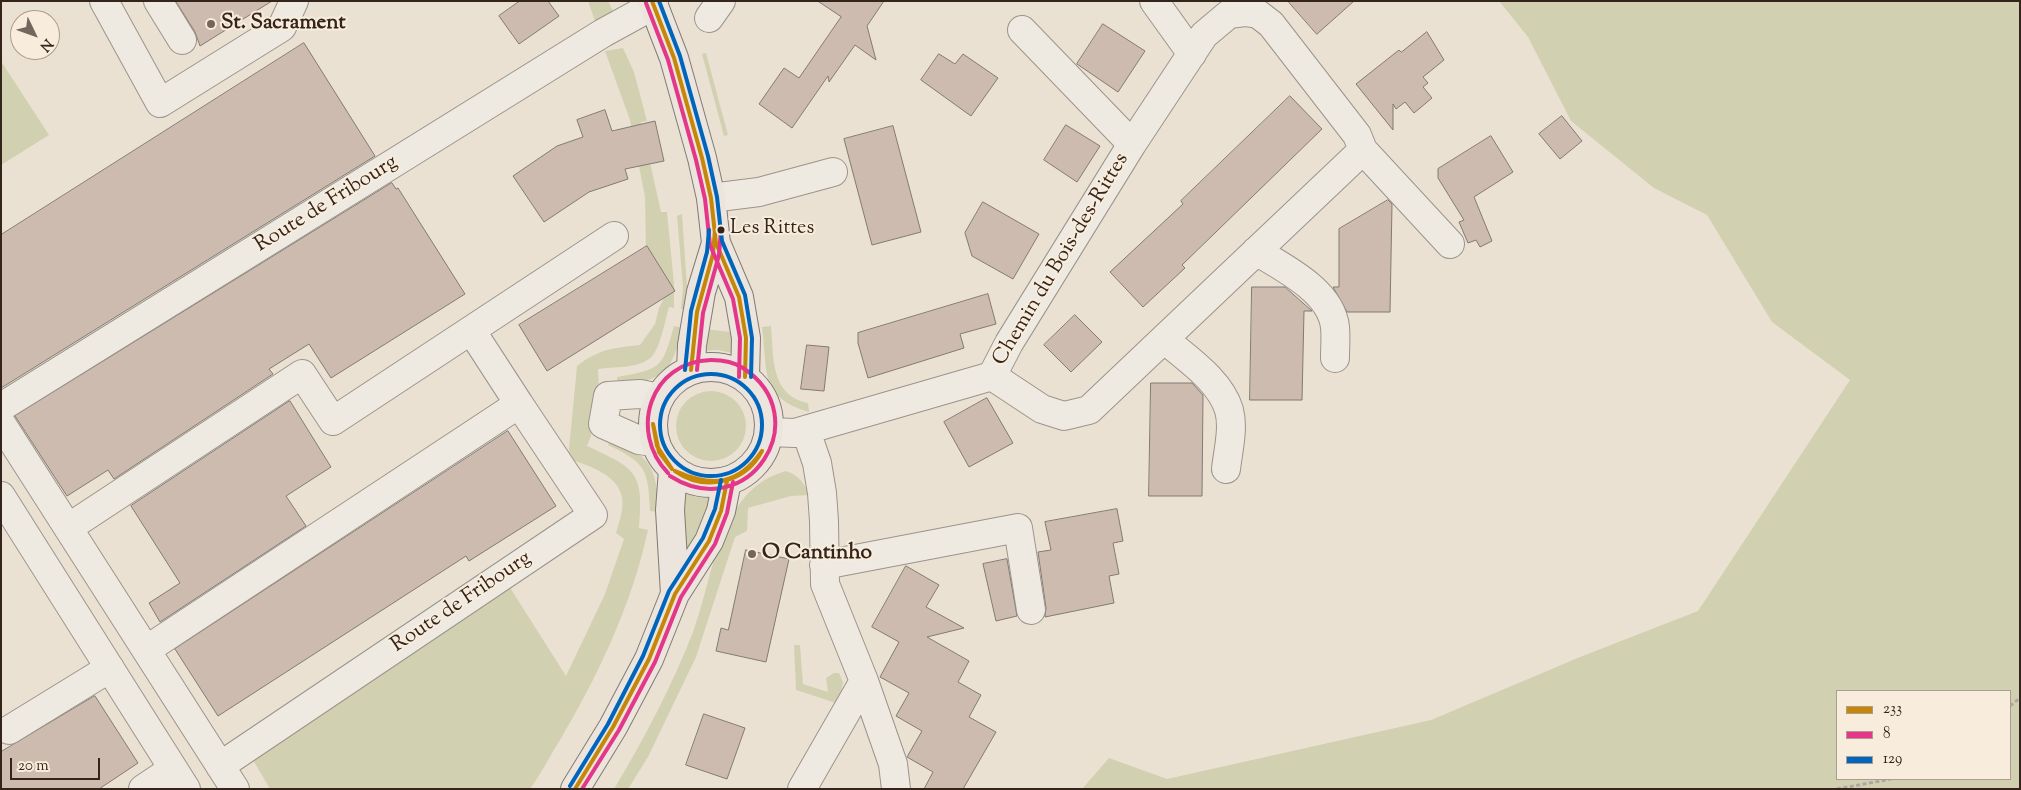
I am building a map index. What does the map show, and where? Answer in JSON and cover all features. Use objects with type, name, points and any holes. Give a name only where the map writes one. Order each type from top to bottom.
[{"type":"main road","name":"Route de Fribourg","points":[[653,3],[674,58],[702,158],[711,198],[716,242],[739,297],[746,338],[745,377]]},
{"type":"main road","name":"Route de Fribourg","points":[[691,370],[692,345],[701,292],[716,242]]},
{"type":"main road","points":[[719,367],[745,377],[757,389],[765,402],[768,417],[769,432],[758,460],[744,474],[727,481],[697,482],[673,470],[662,458],[654,442],[653,420],[659,398],[671,383],[691,370],[719,367]]},
{"type":"main road","points":[[673,470],[670,510],[675,594]]},
{"type":"main road","points":[[575,789],[613,728],[649,659],[675,594],[709,541],[721,511],[727,481]]},
{"type":"street","points":[[104,1],[160,103],[282,27],[294,1]]},
{"type":"street","points":[[158,1],[182,40]]},
{"type":"street","points":[[1154,1],[1192,54]]},
{"type":"street","name":"Route de Fribourg","points":[[1,407],[603,32],[653,3]]},
{"type":"street","name":"Chemin du Bois-des-Rittes","points":[[769,432],[795,434],[992,376],[1009,343],[1132,144],[1204,35],[1229,14],[1245,12],[1258,14],[1271,24],[1357,135],[1363,150],[1450,244]]},
{"type":"street","name":"Chemin du Bois-des-Rittes","points":[[1022,30],[1132,144]]},
{"type":"street","name":"Chemin du Bois-des-Rittes","points":[[992,376],[1042,409],[1064,416],[1090,410],[1363,150]]},
{"type":"street","points":[[711,198],[759,192],[833,172]]},
{"type":"street","points":[[68,528],[302,374],[333,421],[614,236]]},
{"type":"street","points":[[1256,251],[1309,284],[1324,302],[1335,326],[1335,358]]},
{"type":"street","name":"Route de Fribourg","points":[[220,766],[593,515],[471,330]]},
{"type":"street","points":[[1164,339],[1218,388],[1230,411],[1230,438],[1226,469]]},
{"type":"street","points":[[654,442],[640,440],[603,424],[608,396],[640,394],[659,398]]},
{"type":"street","points":[[146,650],[519,404]]},
{"type":"street","points":[[1,423],[235,789]]},
{"type":"street","points":[[806,431],[817,463],[822,493],[824,584],[864,681],[893,764],[896,789]]},
{"type":"street","points":[[1,496],[179,779],[143,789]]},
{"type":"street","points":[[824,565],[1018,528],[1031,610]]},
{"type":"street","points":[[10,730],[110,668]]},
{"type":"street","points":[[802,789],[864,681]]},
{"type":"path","points":[[1837,789],[1886,780]]},
{"type":"green space","points":[[588,1],[608,1],[613,11],[595,21]]},
{"type":"green space","points":[[1499,1],[2020,1],[2020,789],[1082,789],[1109,758],[1167,779],[1431,720],[1580,657],[1698,611],[1850,380],[1772,322],[1707,215],[1654,188],[1571,121],[1528,37]]},
{"type":"green space","points":[[623,48],[634,72],[647,121],[641,122],[661,212],[667,212],[674,284],[674,308],[669,307],[659,343],[649,359],[632,366],[598,369],[599,389],[597,408],[594,428],[587,446],[626,467],[633,474],[638,483],[640,494],[639,528],[648,530],[633,585],[601,664],[574,715],[530,789],[270,789],[253,760],[509,586],[566,676],[605,594],[624,539],[616,533],[622,507],[620,490],[609,477],[601,472],[568,459],[577,366],[592,356],[607,350],[640,345],[655,324],[659,308],[669,288],[646,251],[645,197],[630,120],[605,51]]},
{"type":"green space","points":[[706,53],[728,135],[724,136],[702,54]]},
{"type":"green space","points":[[1,61],[49,135],[1,165]]},
{"type":"green space","points":[[682,214],[687,287],[685,309],[681,309],[683,287],[677,216]]},
{"type":"green space","points":[[674,326],[683,328],[674,355],[664,372],[647,380],[618,386],[617,377],[643,372],[658,365],[666,351]]},
{"type":"green space","points":[[771,326],[774,362],[780,384],[796,399],[808,403],[809,412],[781,399],[769,381],[766,370],[762,327]]},
{"type":"green space","points":[[705,329],[730,332],[734,350],[732,353],[718,350],[703,351]]},
{"type":"green space","points":[[711,391],[724,394],[736,401],[743,413],[746,426],[743,439],[736,451],[724,458],[711,461],[698,458],[686,451],[679,439],[676,426],[679,413],[686,401],[698,394]]},
{"type":"green space","points":[[611,437],[635,451],[649,465],[656,484],[658,512],[650,511],[648,486],[642,469],[630,457],[608,445]]},
{"type":"green space","points":[[786,471],[800,480],[809,495],[791,496],[748,508],[747,531],[735,537],[696,657],[648,757],[628,789],[614,789],[657,712],[685,652],[722,538],[732,515],[746,496],[763,481]]},
{"type":"green space","points":[[684,492],[696,497],[712,498],[693,550],[685,552],[682,548]]},
{"type":"green space","points":[[794,645],[800,645],[803,684],[828,692],[826,678],[834,673],[839,673],[843,682],[839,704],[796,690]]},
{"type":"building","name":"St. Sacrament","points":[[176,1],[272,1],[200,46],[195,32]]},
{"type":"building","points":[[520,1],[548,1],[559,16],[519,44],[499,16]]},
{"type":"building","points":[[818,1],[884,1],[867,26],[876,60],[855,45],[829,82],[828,76],[792,128],[759,104],[784,68],[799,78],[841,17]]},
{"type":"building","points":[[1288,1],[1354,1],[1317,34]]},
{"type":"building","points":[[1103,24],[1145,51],[1118,92],[1077,64]]},
{"type":"building","points":[[1427,32],[1444,60],[1423,77],[1428,83],[1423,87],[1432,98],[1414,113],[1405,102],[1396,109],[1393,104],[1393,130],[1356,84],[1399,50],[1401,52]]},
{"type":"building","points":[[304,43],[375,156],[1,388],[1,235]]},
{"type":"building","points":[[939,54],[955,64],[963,54],[998,78],[971,116],[921,80]]},
{"type":"building","points":[[1290,96],[1322,129],[1182,265],[1185,268],[1143,307],[1110,272],[1183,204],[1181,201]]},
{"type":"building","points":[[605,110],[612,131],[655,121],[664,161],[625,169],[628,179],[589,192],[544,222],[513,176],[557,146],[583,137],[577,120]]},
{"type":"building","points":[[1562,116],[1582,141],[1560,159],[1539,134]]},
{"type":"building","points":[[1066,125],[1100,146],[1077,182],[1044,160]]},
{"type":"building","points":[[893,126],[921,232],[872,245],[844,139]]},
{"type":"building","points":[[1491,136],[1513,172],[1474,197],[1492,241],[1480,247],[1476,240],[1468,243],[1459,222],[1464,220],[1438,178],[1438,169]]},
{"type":"building","points":[[392,183],[396,189],[398,188],[465,294],[331,378],[309,344],[269,369],[273,374],[114,479],[108,470],[67,496],[15,416]]},
{"type":"building","points":[[1388,200],[1392,204],[1390,312],[1347,312],[1333,287],[1339,287],[1339,229]]},
{"type":"building","points":[[983,202],[1039,234],[1013,279],[972,256],[965,233]]},
{"type":"building","points":[[647,246],[675,291],[547,371],[519,325]]},
{"type":"building","points":[[1252,287],[1285,287],[1312,311],[1304,311],[1302,400],[1250,400]]},
{"type":"building","points":[[988,294],[996,324],[960,334],[964,348],[868,378],[858,343],[858,333]]},
{"type":"building","points":[[1075,315],[1102,342],[1071,372],[1044,345]]},
{"type":"building","points":[[807,345],[829,347],[824,391],[801,389]]},
{"type":"building","points":[[1151,383],[1192,383],[1203,395],[1202,496],[1149,496]]},
{"type":"building","points":[[987,398],[1013,443],[969,467],[944,422]]},
{"type":"building","points":[[290,401],[331,467],[286,496],[306,526],[160,622],[149,603],[180,583],[131,506]]},
{"type":"building","points":[[508,431],[556,506],[469,561],[466,556],[218,716],[175,649]]},
{"type":"building","points":[[1117,509],[1123,541],[1113,543],[1119,574],[1109,576],[1114,603],[1045,617],[1046,608],[1038,552],[1051,550],[1045,522]]},
{"type":"building","points":[[746,550],[789,559],[766,662],[716,651],[721,628],[728,630]]},
{"type":"building","points":[[1007,559],[1017,616],[996,621],[983,564]]},
{"type":"building","points":[[906,566],[939,585],[926,607],[964,628],[927,637],[969,661],[958,682],[981,695],[969,717],[996,732],[963,789],[924,789],[933,772],[907,757],[922,731],[896,716],[909,693],[880,677],[899,642],[872,627]]},
{"type":"building","points":[[95,696],[138,763],[99,789],[1,789],[1,752]]},
{"type":"building","points":[[704,714],[745,728],[727,779],[686,765]]},
{"type":"transit line","name":"233","points":[[652,1],[674,58],[702,158],[711,198],[716,243],[739,297],[746,338],[745,377]]},
{"type":"transit line","name":"129","points":[[659,1],[680,56],[708,156],[717,197],[722,241],[745,295],[752,338],[751,377]]},
{"type":"transit line","name":"8","points":[[646,3],[668,60],[696,160],[705,199],[710,245],[733,299],[740,338],[739,377]]},
{"type":"transit line","name":"129","points":[[685,370],[691,311],[707,252],[709,230]]},
{"type":"transit line","name":"233","points":[[691,370],[697,312],[713,254],[715,230]]},
{"type":"transit line","name":"8","points":[[697,370],[703,313],[719,255],[721,230]]},
{"type":"transit line","name":"8","points":[[668,473],[656,456],[649,438],[648,419],[652,402],[660,385],[673,372],[690,363],[719,360],[743,368],[765,389],[774,413],[774,437],[764,459],[748,477],[725,487],[699,488],[670,476]]},
{"type":"transit line","name":"129","points":[[711,374],[730,378],[747,389],[758,406],[762,425],[758,444],[747,461],[730,472],[711,476],[692,472],[675,461],[664,444],[660,425],[664,406],[675,389],[692,378],[711,374]]},
{"type":"transit line","name":"233","points":[[653,424],[657,446],[672,469]]},
{"type":"transit line","name":"233","points":[[653,424],[659,452],[672,469]]},
{"type":"transit line","name":"233","points":[[675,471],[701,480],[723,480],[734,477],[743,471],[753,463],[762,451]]},
{"type":"transit line","name":"233","points":[[675,471],[699,481],[723,481],[745,471],[755,462],[762,451]]},
{"type":"transit line","name":"129","points":[[570,786],[608,724],[643,656],[669,591],[703,538],[715,509],[721,480]]},
{"type":"transit line","name":"233","points":[[575,789],[613,727],[649,659],[675,594],[709,541],[721,511],[727,481]]},
{"type":"transit line","name":"8","points":[[582,789],[619,730],[655,662],[681,597],[715,544],[727,513],[733,482]]},
{"type":"place","name":"St. Sacrament","points":[[211,24]]},
{"type":"place","name":"Les Rittes","points":[[721,230]]},
{"type":"place","name":"O Cantinho","points":[[752,554]]}]
